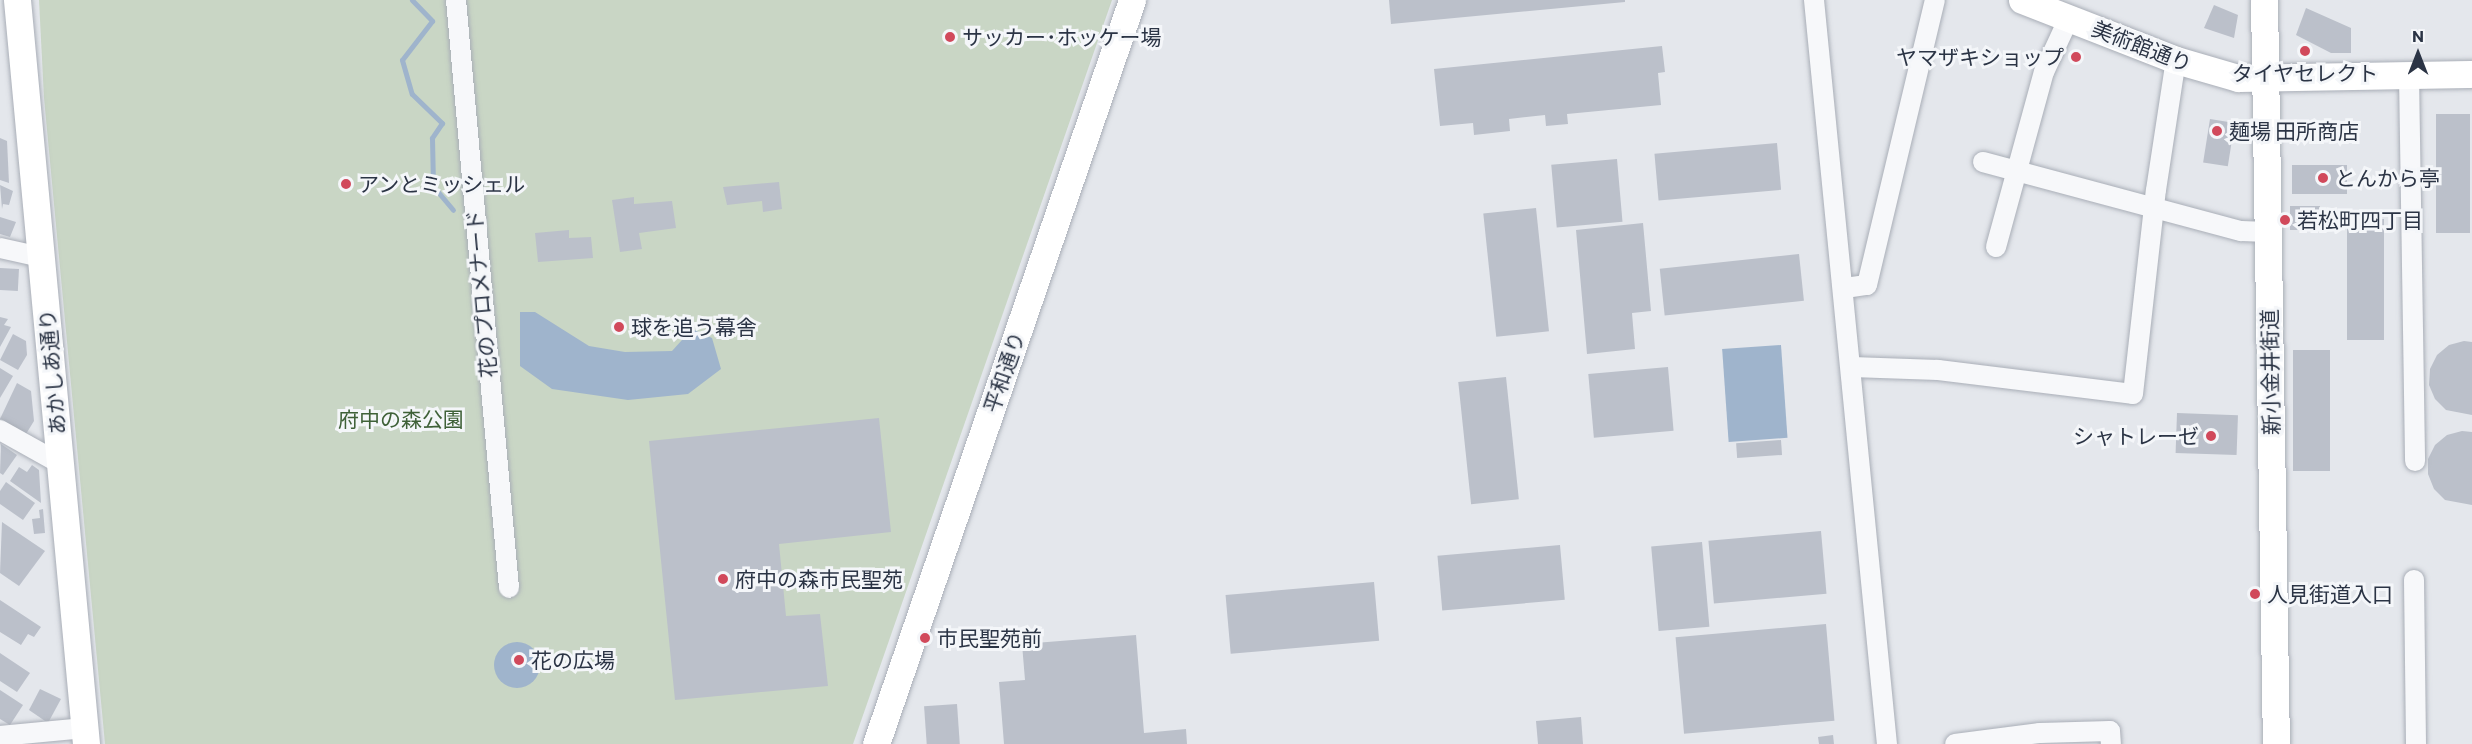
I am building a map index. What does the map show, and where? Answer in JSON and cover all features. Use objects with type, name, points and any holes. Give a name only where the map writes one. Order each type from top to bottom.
[{"type":"street","name":"あかしあ通り","points":[[17,0],[85,736]]},
{"type":"street","name":"花のプロメナード","points":[[456,0],[509,588]]},
{"type":"street","name":"平和通り","points":[[876,744],[1132,0]]},
{"type":"street","points":[[1814,0],[1845,288],[1887,744]]},
{"type":"street","points":[[1845,288],[1867,285],[1935,0]]},
{"type":"street","name":"美術館通り","points":[[2022,0],[2219,75],[2266,78],[2472,74]]},
{"type":"street","name":"新小金井街道","points":[[2264,0],[2276,744]]},
{"type":"street","points":[[1996,247],[2015,170],[2044,72],[2069,18]]},
{"type":"street","points":[[1852,367],[1938,370],[2133,394],[2155,209],[2176,60]]},
{"type":"street","points":[[2409,75],[2415,461]]},
{"type":"street","points":[[1983,162],[2241,231],[2268,232]]},
{"type":"street","points":[[0,248],[41,257]]},
{"type":"street","points":[[0,430],[61,464]]},
{"type":"street","points":[[2414,580],[2416,744]]},
{"type":"street","points":[[1955,744],[2040,733],[2110,731],[2110,744]]},
{"type":"street","points":[[0,737],[85,736]]},
{"type":"green space","name":"府中の森公園","points":[[39,0],[1112,0],[853,744],[105,744],[44,98]]},
{"type":"water","points":[[520,312],[535,312],[589,346],[625,352],[672,351],[692,329],[712,338],[721,369],[688,394],[628,400],[552,389],[520,366]]},
{"type":"water","points":[[1781,345],[1787,438],[1729,442],[1722,349]]},
{"type":"water","points":[[517,642],[533,649],[540,665],[533,681],[517,688],[501,681],[494,665],[501,649]]},
{"type":"building","points":[[1389,0],[1625,0],[1625,2],[1391,24]]},
{"type":"building","points":[[2214,5],[2238,15],[2234,38],[2204,28]]},
{"type":"building","points":[[2306,8],[2351,28],[2351,53],[2331,53],[2296,35]]},
{"type":"building","points":[[1662,46],[1665,72],[1658,73],[1661,105],[1567,114],[1568,124],[1546,126],[1545,115],[1509,119],[1510,131],[1474,135],[1473,123],[1440,126],[1434,69]]},
{"type":"building","points":[[2436,114],[2470,114],[2470,233],[2436,233]]},
{"type":"building","points":[[2210,119],[2235,123],[2228,166],[2203,162]]},
{"type":"building","points":[[0,138],[7,141],[9,183],[0,180]]},
{"type":"building","points":[[1777,143],[1781,190],[1659,201],[1654,154]]},
{"type":"building","points":[[1617,159],[1622,222],[1557,228],[1551,165]]},
{"type":"building","points":[[2292,165],[2347,165],[2347,194],[2292,194]]},
{"type":"building","points":[[779,182],[782,209],[763,212],[762,201],[727,205],[723,187]]},
{"type":"building","points":[[0,185],[13,191],[9,205],[3,204],[2,209]]},
{"type":"building","points":[[634,197],[634,204],[672,201],[676,228],[639,233],[642,249],[620,252],[612,200]]},
{"type":"building","points":[[2290,206],[2320,206],[2320,230],[2290,230]]},
{"type":"building","points":[[1536,208],[1549,331],[1496,337],[1483,214]]},
{"type":"building","points":[[0,217],[16,222],[10,237],[0,234]]},
{"type":"building","points":[[2347,219],[2384,219],[2384,340],[2347,340]]},
{"type":"building","points":[[1643,223],[1651,311],[1632,313],[1635,349],[1587,354],[1576,230]]},
{"type":"building","points":[[569,230],[569,238],[591,237],[593,258],[538,262],[535,233]]},
{"type":"building","points":[[1799,254],[1804,301],[1665,315],[1660,269]]},
{"type":"building","points":[[0,268],[19,269],[18,291],[0,290]]},
{"type":"building","points":[[0,317],[8,319],[4,325],[11,327],[0,347]]},
{"type":"building","points":[[13,334],[26,341],[27,355],[18,370],[0,360]]},
{"type":"building","points":[[2464,341],[2472,342],[2472,415],[2446,410],[2435,399],[2429,385],[2430,369],[2437,355],[2449,345]]},
{"type":"building","points":[[2293,350],[2330,350],[2330,471],[2293,471]]},
{"type":"building","points":[[1668,367],[1674,431],[1594,438],[1588,374]]},
{"type":"building","points":[[0,368],[13,376],[0,398]]},
{"type":"building","points":[[1506,377],[1519,499],[1471,504],[1458,382]]},
{"type":"building","points":[[17,383],[31,391],[34,421],[26,434],[0,419]]},
{"type":"building","points":[[2177,413],[2238,415],[2237,455],[2176,453]]},
{"type":"building","name":"府中の森市民聖苑","points":[[879,418],[891,532],[779,544],[786,616],[820,614],[828,686],[675,700],[649,441]]},
{"type":"building","points":[[2462,431],[2472,432],[2472,505],[2445,500],[2434,489],[2428,474],[2428,459],[2435,445],[2447,435]]},
{"type":"building","points":[[1781,440],[1782,455],[1737,458],[1736,443]]},
{"type":"building","points":[[1,444],[17,455],[3,475],[0,473]]},
{"type":"building","points":[[32,465],[39,470],[41,503],[10,481],[19,467],[27,472]]},
{"type":"building","points":[[6,482],[35,503],[23,520],[0,504],[0,491]]},
{"type":"building","points":[[43,509],[45,533],[34,534],[32,519],[40,518],[39,510]]},
{"type":"building","points":[[2,522],[45,551],[19,586],[0,573]]},
{"type":"building","points":[[1821,531],[1826,594],[1714,604],[1708,541]]},
{"type":"building","points":[[1702,542],[1709,627],[1659,631],[1651,546]]},
{"type":"building","points":[[1560,545],[1565,600],[1442,611],[1437,556]]},
{"type":"building","points":[[1374,582],[1379,641],[1231,654],[1226,595]]},
{"type":"building","points":[[0,600],[41,627],[34,637],[28,634],[21,645],[0,632]]},
{"type":"building","points":[[1826,624],[1834,721],[1684,734],[1676,637]]},
{"type":"building","points":[[1136,635],[1144,733],[1186,729],[1187,744],[1004,744],[999,682],[1025,680],[1022,644]]},
{"type":"building","points":[[0,653],[30,673],[17,692],[0,681]]},
{"type":"building","points":[[40,689],[61,699],[48,723],[29,710]]},
{"type":"building","points":[[0,690],[23,705],[10,725],[0,719]]},
{"type":"building","points":[[957,704],[960,744],[927,744],[924,706]]},
{"type":"building","points":[[1581,717],[1583,744],[1538,744],[1536,721]]},
{"type":"building","points":[[1833,735],[1834,744],[1819,744],[1818,737]]},
{"type":"waterway","points":[[412,0],[432,21],[402,60],[412,94],[442,123],[432,138],[433,186],[453,210]]},
{"type":"place","name":"サッカー･ホッケー場","points":[[950,37]]},
{"type":"place","name":"タイヤセレクト","points":[[2305,51]]},
{"type":"place","name":"ヤマザキショップ","points":[[2076,57]]},
{"type":"place","name":"麺場 田所商店","points":[[2217,131]]},
{"type":"place","name":"とんから亭","points":[[2323,178]]},
{"type":"place","name":"アンとミッシェル","points":[[346,184]]},
{"type":"place","name":"若松町四丁目","points":[[2285,220]]},
{"type":"place","name":"球を追う幕舎","points":[[619,327]]},
{"type":"place","name":"シャトレーゼ","points":[[2211,436]]},
{"type":"place","name":"府中の森市民聖苑","points":[[723,579]]},
{"type":"place","name":"人見街道入口","points":[[2255,594]]},
{"type":"place","name":"市民聖苑前","points":[[925,638]]},
{"type":"place","name":"花の広場","points":[[519,660]]}]
